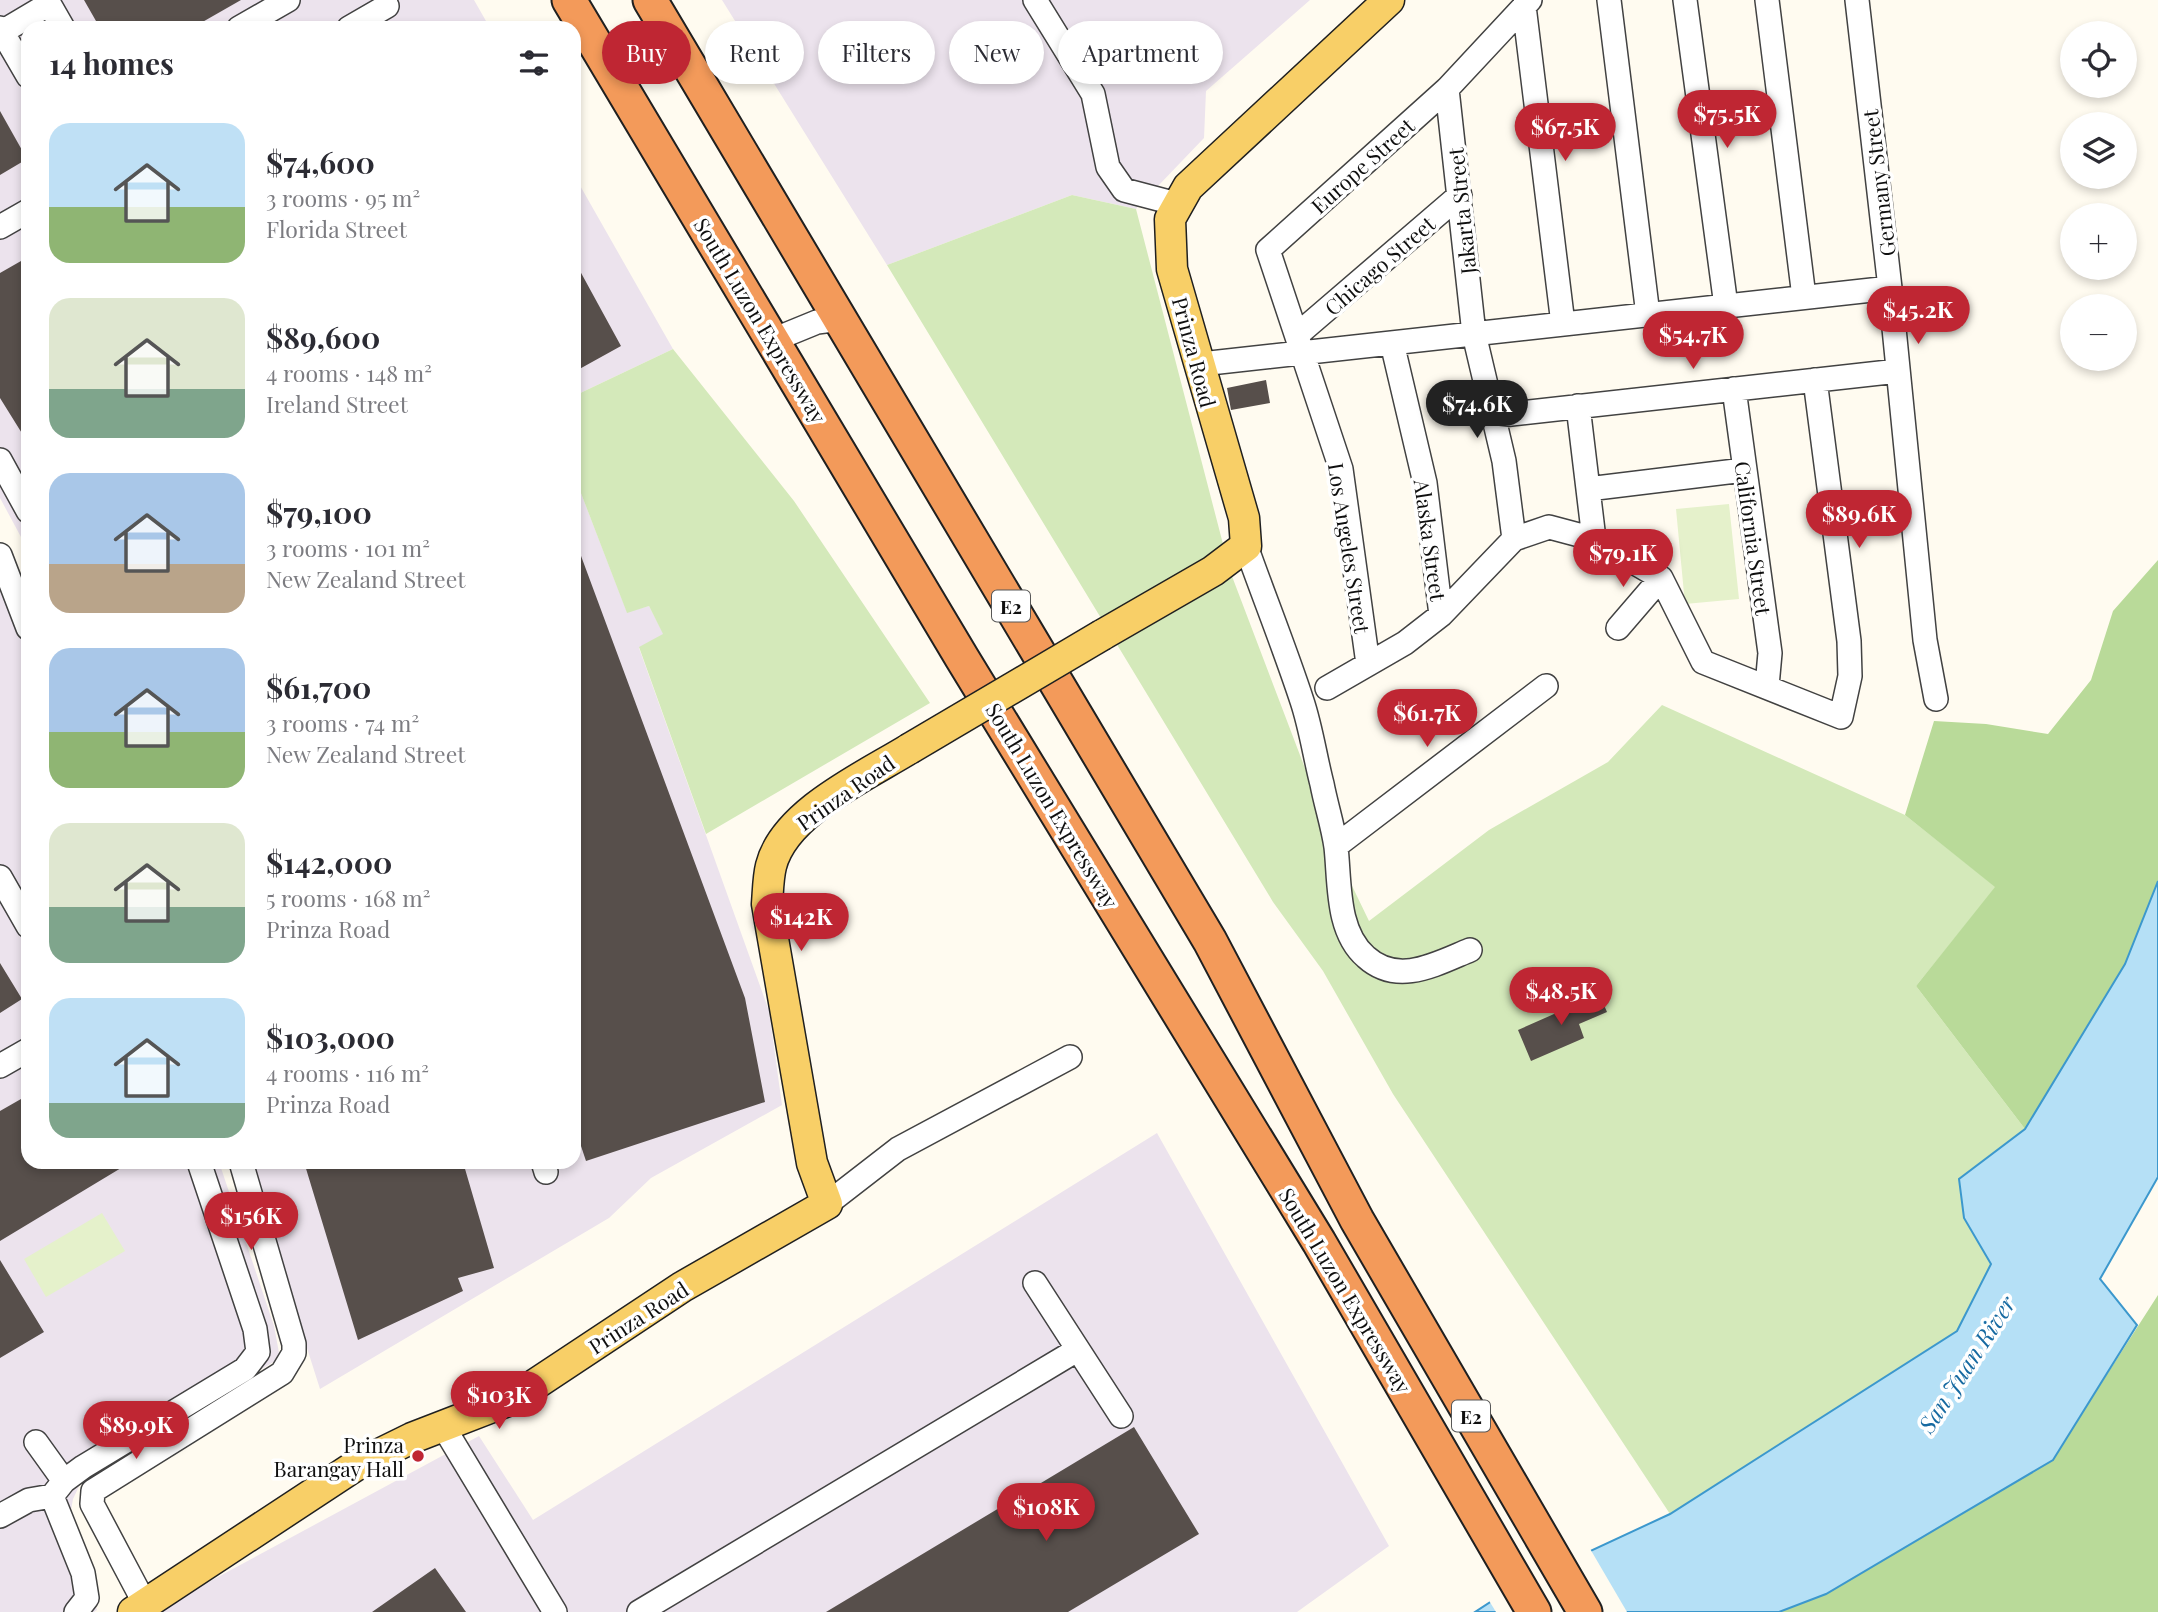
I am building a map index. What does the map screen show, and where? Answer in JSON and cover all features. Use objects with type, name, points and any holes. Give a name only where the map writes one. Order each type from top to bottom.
[{"type":"highway","name":"South Luzon Expressway","points":[[569,0],[1319,1242],[1534,1612]]},
{"type":"highway","name":"South Luzon Expressway","points":[[650,0],[1210,941],[1357,1220],[1585,1612]]},
{"type":"main road","name":"Prinza Road","points":[[140,1609],[355,1466],[443,1426],[513,1399],[682,1287],[827,1204],[812,1163],[767,904],[771,866],[783,838],[825,801],[1213,570],[1246,546],[1244,518],[1172,268],[1170,219],[1188,187],[1389,0]]},
{"type":"street","points":[[251,21],[288,0]]},
{"type":"street","points":[[1035,0],[1093,94],[1108,167],[1124,190],[1177,204]]},
{"type":"street","points":[[1609,0],[1648,315]]},
{"type":"street","points":[[1685,0],[1726,306]]},
{"type":"street","points":[[1767,0],[1804,297]]},
{"type":"street","name":"Germany Street","points":[[1857,0],[1890,288],[1925,639],[1936,699]]},
{"type":"street","points":[[21,64],[1,30],[48,2],[59,21]]},
{"type":"street","points":[[1527,3],[1563,324]]},
{"type":"street","name":"Europe Street","points":[[1300,344],[1268,250],[1447,89],[1527,3]]},
{"type":"street","name":"Jakarta Street","points":[[1447,89],[1474,334],[1504,461],[1514,539]]},
{"type":"street","name":"Chicago Street","points":[[1300,344],[1460,195]]},
{"type":"street","points":[[0,227],[21,215]]},
{"type":"street","points":[[1201,365],[1300,344],[1392,343],[1890,288]]},
{"type":"street","points":[[773,340],[817,322],[841,319]]},
{"type":"street","name":"Alaska Street","points":[[1392,343],[1425,483],[1441,615]]},
{"type":"street","name":"Los Angeles Street","points":[[1300,344],[1341,469],[1368,664]]},
{"type":"street","points":[[1493,416],[1898,370]]},
{"type":"street","points":[[1327,688],[1405,643],[1441,615],[1514,539],[1549,527],[1594,539],[1661,578],[1703,662],[1841,717],[1850,677],[1849,641],[1815,380]]},
{"type":"street","name":"California Street","points":[[1734,389],[1770,653],[1767,686]]},
{"type":"street","points":[[1578,406],[1594,539]]},
{"type":"street","points":[[0,460],[21,498]]},
{"type":"street","points":[[1588,489],[1744,470]]},
{"type":"street","points":[[1246,546],[1303,703],[1336,846],[1338,885],[1344,917],[1365,957],[1382,968],[1400,973],[1426,968],[1470,950]]},
{"type":"street","points":[[0,555],[21,610]]},
{"type":"street","points":[[1618,628],[1661,578]]},
{"type":"street","points":[[1336,846],[1546,686]]},
{"type":"street","points":[[0,877],[21,914]]},
{"type":"street","points":[[0,1066],[21,1054]]},
{"type":"street","points":[[827,1204],[898,1149],[1070,1057]]},
{"type":"street","points":[[0,1516],[58,1488],[245,1369],[258,1352],[255,1329],[202,1169]]},
{"type":"street","points":[[140,1609],[92,1504],[93,1491],[282,1373],[294,1353],[294,1343],[243,1169]]},
{"type":"street","points":[[1035,1283],[1121,1416]]},
{"type":"street","points":[[639,1612],[1077,1350]]},
{"type":"street","points":[[443,1426],[555,1612]]},
{"type":"street","points":[[36,1442],[58,1488],[83,1573],[82,1605]]},
{"type":"shaded area","points":[[0,0],[474,0],[486,21],[21,21],[21,537],[0,498]]},
{"type":"shaded area","points":[[722,0],[1310,0],[1223,76],[1223,21],[1058,21],[1058,84],[1214,84],[1206,91],[1204,138],[1136,209],[1072,195],[887,265],[774,84],[804,84],[804,21],[735,21]]},
{"type":"shaded area","points":[[581,187],[673,349],[581,393]]},
{"type":"shaded area","points":[[581,493],[627,612],[649,606],[664,635],[639,648],[769,1011],[782,1105],[651,1178],[609,1218],[320,1389],[250,1169],[581,1169]]},
{"type":"shaded area","points":[[0,552],[21,595],[21,1169],[221,1169],[274,1326],[280,1358],[113,1459],[81,1482],[73,1499],[70,1516],[97,1610],[0,1612]]},
{"type":"shaded area","points":[[1157,1133],[1389,1546],[1297,1612],[153,1612],[479,1436],[533,1520]]},
{"type":"green space","points":[[1072,195],[1136,209],[1230,571],[1341,863],[1369,921],[1489,830],[1608,762],[1662,705],[1905,815],[1996,887],[1916,986],[2025,1129],[1959,1179],[1964,1218],[1991,1264],[1957,1331],[1670,1514],[1393,1094],[1323,971],[1273,902],[887,265]]},
{"type":"green space","points":[[673,349],[794,501],[930,703],[706,834],[639,647],[663,634],[649,606],[627,613],[581,493],[581,393]]},
{"type":"green space","points":[[1729,504],[1739,599],[1685,604],[1676,509]]},
{"type":"green space","points":[[2158,560],[2158,881],[2125,964],[2025,1129],[1916,986],[1995,887],[1905,815],[1934,721],[1986,724],[2048,734],[2091,680],[2113,611]]},
{"type":"green space","points":[[102,1213],[125,1251],[46,1297],[24,1259]]},
{"type":"green space","points":[[2158,1295],[2158,1612],[1779,1612],[1826,1594],[2052,1460]]},
{"type":"water","name":"San Juan River","points":[[2158,881],[2158,1177],[2100,1279],[2137,1325],[2053,1460],[1826,1594],[1779,1612],[1475,1612],[1515,1586],[1670,1514],[1957,1331],[1991,1264],[1964,1218],[1959,1179],[2025,1129],[2125,964]]},
{"type":"pier","points":[[1589,1547],[1627,1612],[1496,1612],[1488,1599],[1513,1583]]},
{"type":"building","points":[[84,0],[241,0],[204,21],[96,21]]},
{"type":"building","points":[[0,111],[21,148],[21,163],[0,175]]},
{"type":"building","points":[[21,261],[21,432],[0,398],[0,273]]},
{"type":"building","points":[[581,273],[621,346],[581,368]]},
{"type":"building","points":[[1266,380],[1270,403],[1231,410],[1227,388]]},
{"type":"building","points":[[581,556],[745,998],[765,1102],[586,1161],[581,1146]]},
{"type":"building","points":[[0,963],[21,1000],[0,1013]]},
{"type":"building","points":[[1597,989],[1607,1012],[1579,1024],[1584,1038],[1531,1061],[1518,1030],[1581,1002],[1579,997]]},
{"type":"building","points":[[21,1099],[21,1169],[119,1169],[0,1241],[0,1111]]},
{"type":"building","points":[[306,1169],[465,1169],[494,1268],[458,1278],[463,1291],[358,1340]]},
{"type":"building","points":[[0,1260],[44,1332],[0,1358]]},
{"type":"building","points":[[1134,1427],[1199,1534],[1068,1612],[826,1612]]},
{"type":"building","points":[[435,1568],[466,1612],[372,1612]]},
{"type":"place","name":"Prinza Barangay Hall","points":[[418,1456]]}]
